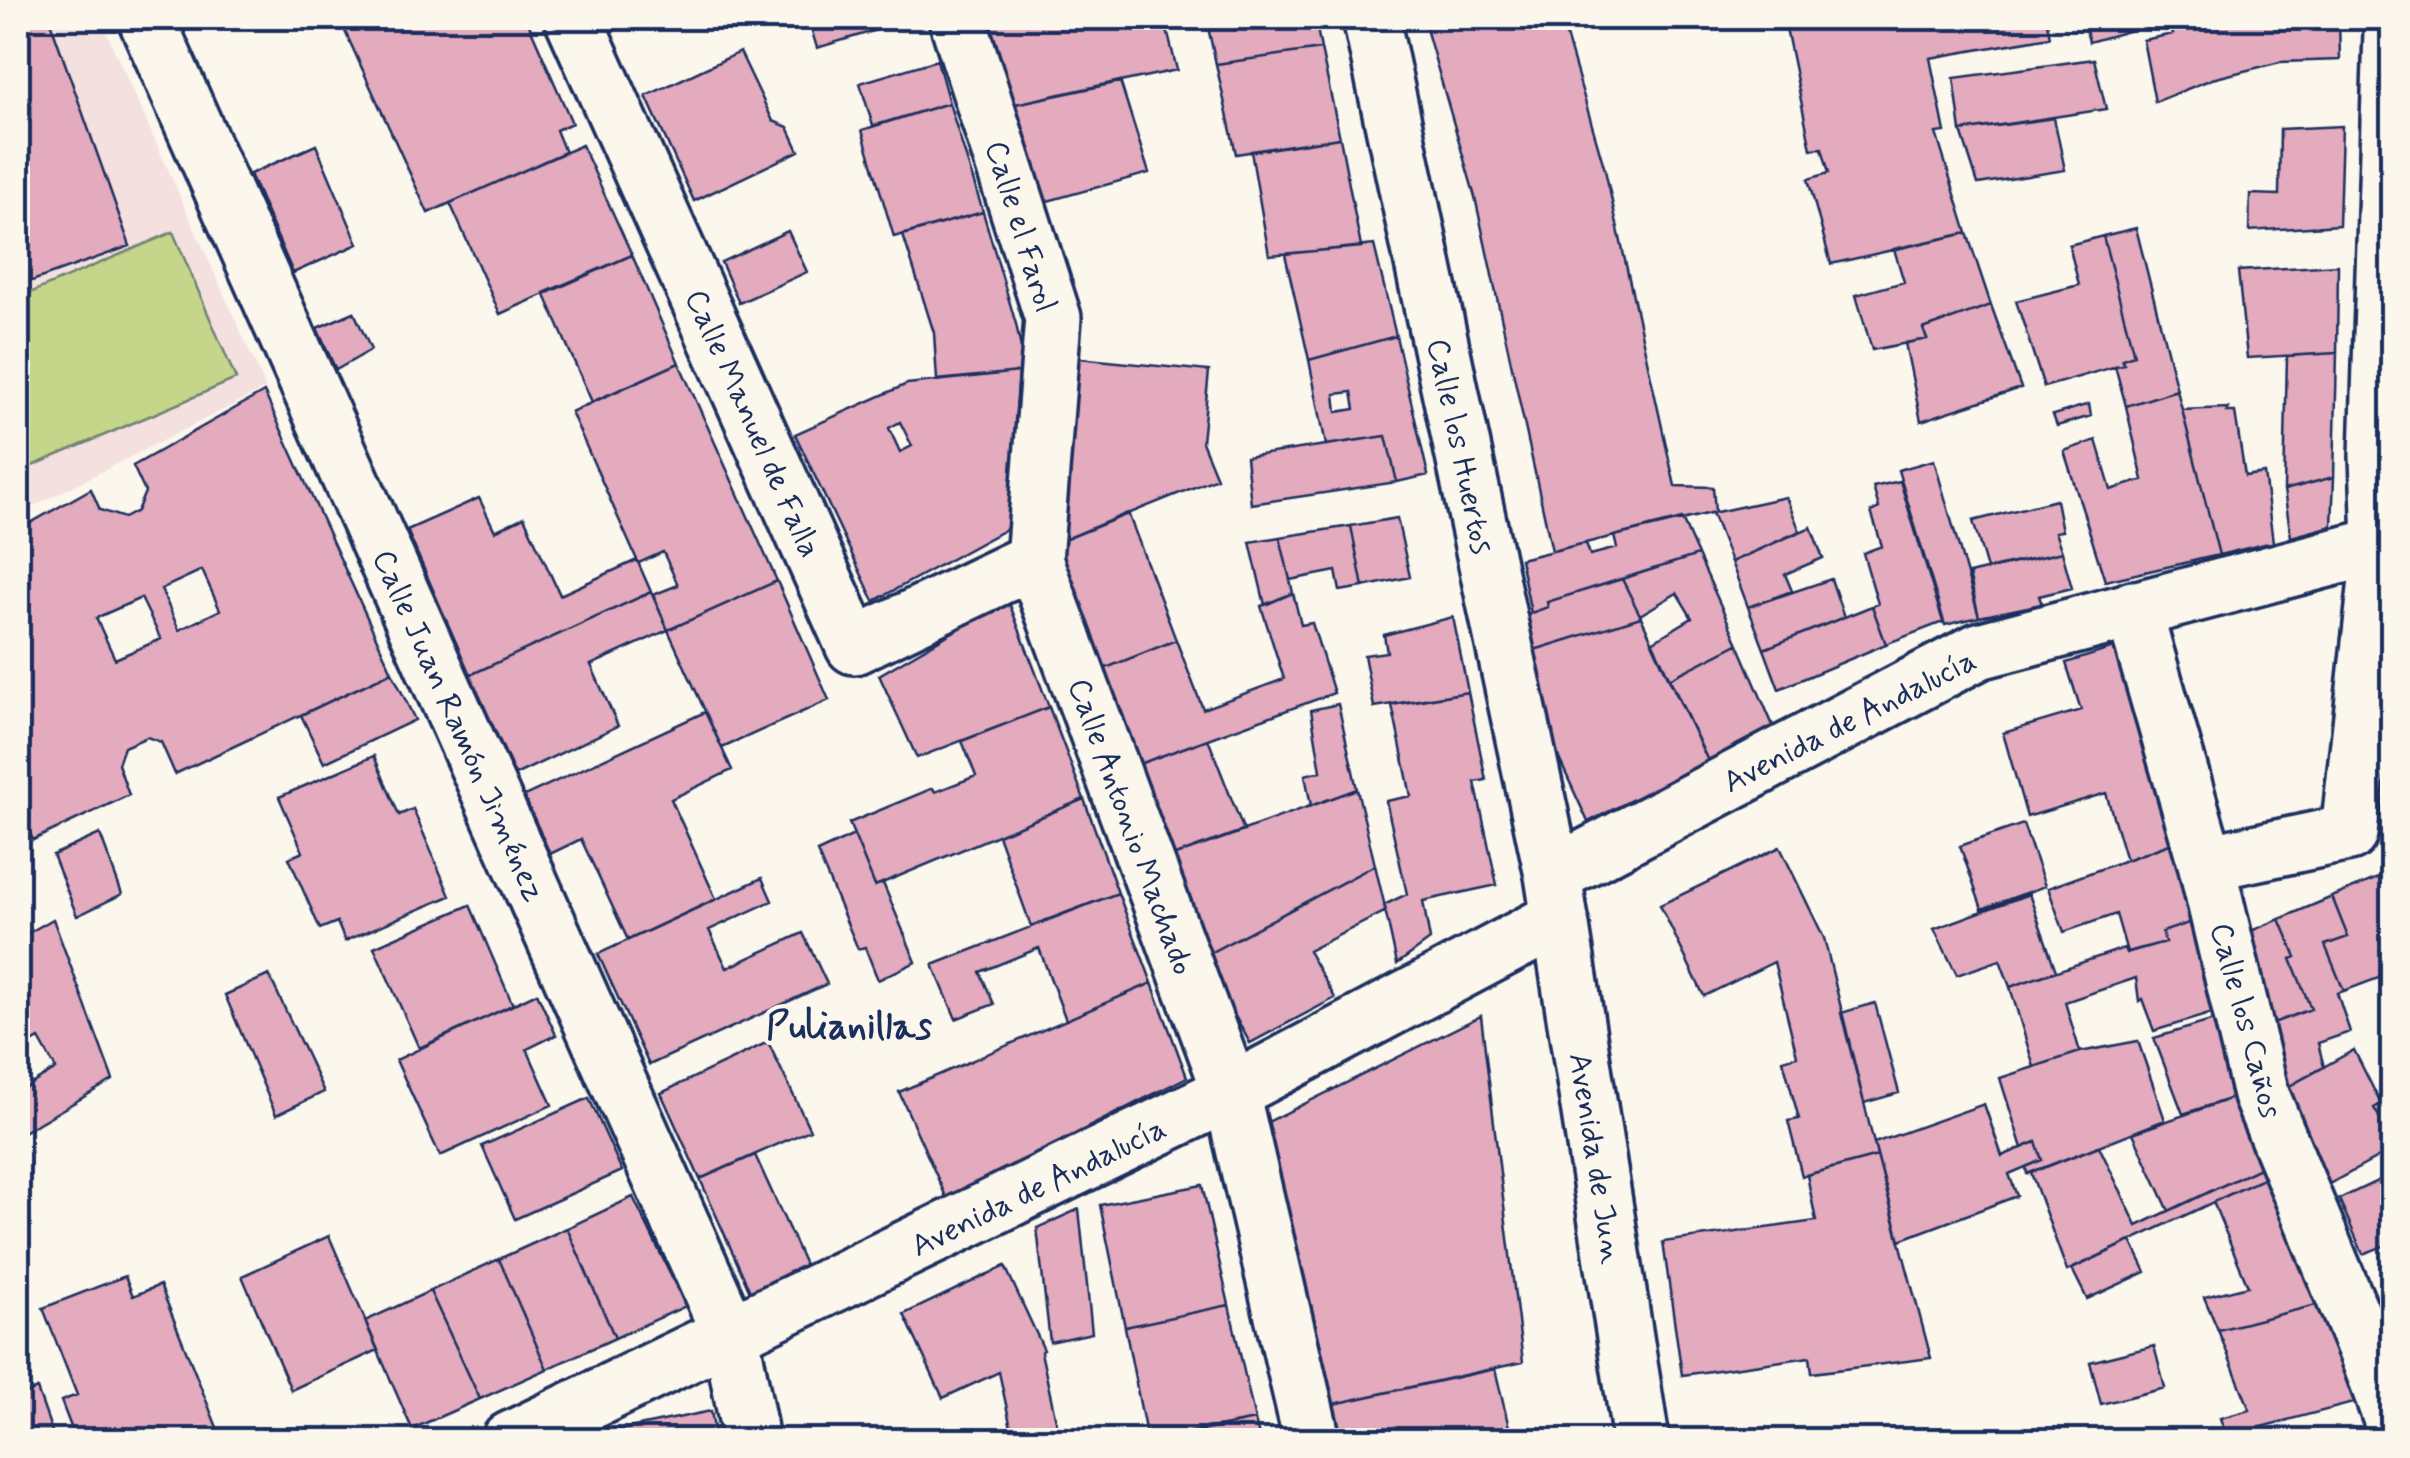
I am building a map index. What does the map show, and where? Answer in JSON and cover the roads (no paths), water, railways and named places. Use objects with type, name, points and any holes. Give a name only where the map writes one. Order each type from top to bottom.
[{"type":"street","name":"Calle Juan Ramón Jiménez","points":[[146,18],[731,1336],[751,1440]]},
{"type":"street","name":"Calle Manuel de Falla","points":[[573,18],[854,646],[1034,560]]},
{"type":"street","name":"Calle el Farol","points":[[957,18],[1053,318],[1034,560]]},
{"type":"street","name":"Calle los Huertos","points":[[1370,18],[1556,896]]},
{"type":"street","points":[[2206,862],[2349,833],[2387,543],[2378,456],[2392,32]]},
{"type":"street","name":"Avenida de Andalucía","points":[[510,1440],[1231,1092],[1556,896],[1978,651],[2387,543]]},
{"type":"street","name":"Calle Antonio Machado","points":[[1034,560],[1231,1092],[1312,1440]]},
{"type":"street","name":"Calle los Caños","points":[[2133,609],[2206,862],[2262,1096],[2370,1357],[2392,1420]]},
{"type":"street","name":"Avenida de Jun","points":[[1556,896],[1641,1440]]},
{"type":"district","name":"Pulianillas","points":[[849,1025]]}]
